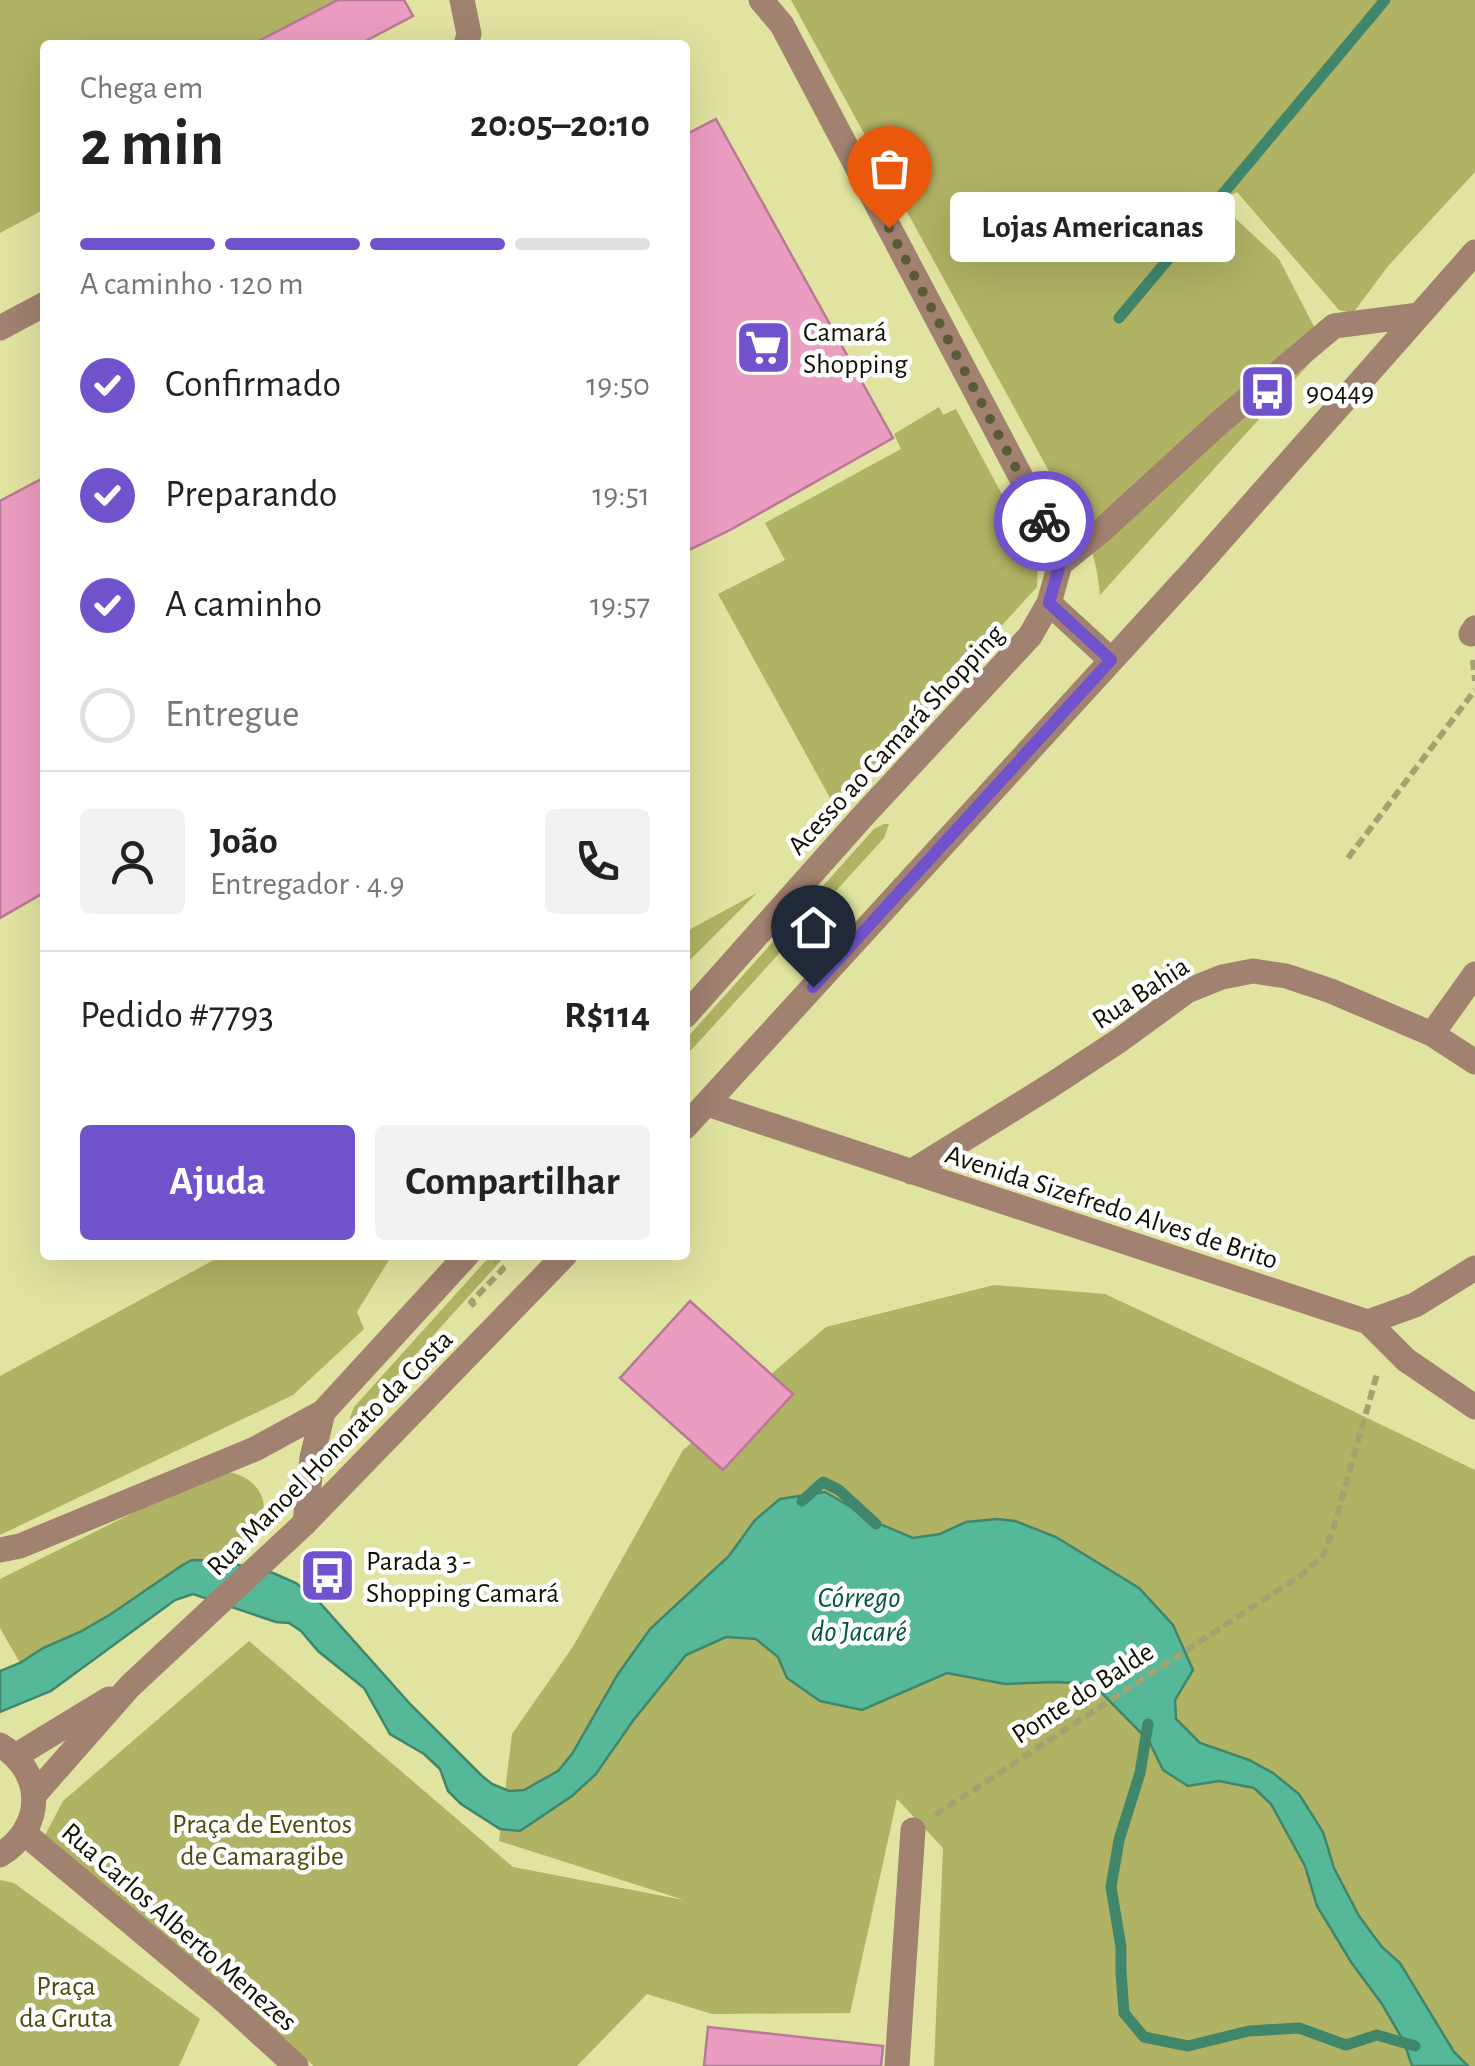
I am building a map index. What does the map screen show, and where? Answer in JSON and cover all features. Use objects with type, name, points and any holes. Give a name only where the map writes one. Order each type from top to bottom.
[{"type":"street","points":[[462,0],[467,40]]},
{"type":"street","points":[[760,0],[782,25],[1050,532],[1060,564],[1334,326],[1420,315]]},
{"type":"street","points":[[690,1122],[1195,569],[1475,252]]},
{"type":"street","points":[[0,328],[40,307]]},
{"type":"street","name":"Acesso ao Camará Shopping","points":[[690,1010],[1030,636],[1049,603],[1060,564]]},
{"type":"street","points":[[1049,603],[1111,660]]},
{"type":"street","name":"Rua Bahia","points":[[911,1172],[1067,1075],[1188,991],[1222,976],[1253,971],[1286,976],[1331,991],[1432,1034],[1475,1062]]},
{"type":"street","points":[[1432,1034],[1475,974]]},
{"type":"street","name":"Avenida Sizefredo Alves de Brito","points":[[707,1104],[1378,1331],[1406,1360],[1475,1407]]},
{"type":"street","points":[[0,1550],[20,1546],[255,1448],[323,1412],[462,1260]]},
{"type":"street","name":"Rua Manoel Honorato da Costa","points":[[34,1795],[130,1686],[305,1523],[560,1260]]},
{"type":"street","points":[[1378,1331],[1475,1268]]},
{"type":"street","points":[[305,1523],[312,1458],[323,1412]]},
{"type":"street","name":"Rua Manoel Honorato da Costa","points":[[4,1746],[130,1686]]},
{"type":"street","points":[[0,1855],[13,1847],[24,1832],[32,1814],[34,1795],[33,1784],[4,1746]]},
{"type":"street","points":[[896,2066],[913,1830]]},
{"type":"street","name":"Rua Carlos Alberto Menezes","points":[[24,1832],[227,2002],[296,2066]]},
{"type":"path","points":[[1348,858],[1475,690]]},
{"type":"path","name":"Ponte do Balde","points":[[913,1830],[1300,1576],[1323,1556],[1333,1530],[1378,1331]]},
{"type":"green space","points":[[0,0],[341,0],[331,40],[40,40],[40,212],[0,233]]},
{"type":"green space","points":[[791,0],[1475,0],[1475,172],[1389,265],[1353,313],[1339,310],[1237,192],[1229,196],[1223,207],[1279,259],[1322,342],[1318,354],[1100,595],[1090,545],[1077,516]]},
{"type":"green space","points":[[939,407],[943,415],[956,409],[1038,561],[1037,587],[835,807],[718,594],[785,560],[765,523],[901,449],[894,434]]},
{"type":"green space","points":[[889,824],[884,838],[690,1051],[690,1034],[874,829]]},
{"type":"green space","points":[[757,893],[690,960],[690,929]]},
{"type":"green space","points":[[214,1260],[389,1260],[357,1312],[364,1329],[293,1395],[0,1535],[0,1376]]},
{"type":"green space","points":[[486,1260],[501,1260],[353,1424],[350,1417],[354,1407]]},
{"type":"green space","name":"Praça de Eventos de Camaragibe","points":[[994,1285],[1105,1294],[1475,1470],[1475,2066],[934,2066],[943,1848],[897,1799],[850,2013],[712,2014],[647,1994],[577,2066],[314,2066],[42,1841],[63,1801],[249,1641],[513,1867],[684,1900],[499,1841],[512,1734],[574,1645],[683,1450],[826,1327]]},
{"type":"green space","points":[[227,1472],[254,1484],[263,1500],[262,1519],[251,1536],[222,1560],[181,1566],[110,1615],[20,1663],[0,1628],[0,1579],[205,1477]]},
{"type":"green space","name":"Praça da Gruta","points":[[0,1880],[14,1883],[200,2019],[179,2066],[0,2066]]},
{"type":"water","name":"Córrego do Jacaré","points":[[825,1492],[913,1538],[940,1534],[966,1522],[1015,1521],[1056,1537],[1139,1588],[1173,1625],[1193,1670],[1175,1700],[1176,1719],[1200,1743],[1249,1760],[1299,1794],[1323,1832],[1334,1868],[1359,1916],[1382,1947],[1400,1963],[1454,2052],[1468,2066],[1412,2066],[1404,2042],[1382,2004],[1317,1906],[1305,1866],[1271,1804],[1254,1788],[1219,1781],[1188,1786],[1163,1770],[1149,1741],[1093,1684],[1005,1684],[947,1673],[862,1710],[820,1701],[787,1678],[778,1657],[756,1639],[726,1637],[686,1655],[596,1774],[572,1796],[520,1831],[500,1829],[461,1804],[448,1791],[440,1769],[424,1754],[390,1734],[364,1688],[318,1651],[301,1631],[289,1623],[193,1594],[175,1600],[51,1691],[0,1712],[0,1671],[80,1632],[192,1560],[221,1561],[273,1573],[296,1583],[320,1603],[411,1705],[481,1775],[509,1791],[524,1790],[558,1771],[650,1629],[729,1556],[755,1520],[780,1499]]},
{"type":"building","points":[[338,0],[404,0],[413,16],[367,40],[261,40]]},
{"type":"building","name":"Camará Shopping","points":[[716,119],[893,438],[690,550],[690,132]]},
{"type":"building","points":[[40,480],[40,895],[0,918],[0,501]]},
{"type":"building","points":[[690,1301],[793,1394],[723,1470],[620,1378]]},
{"type":"building","points":[[708,2027],[883,2046],[881,2066],[704,2066]]},
{"type":"waterway","points":[[1119,318],[1385,0]]},
{"type":"waterway","name":"Córrego do Jacaré","points":[[802,1501],[823,1482],[839,1490],[876,1524]]},
{"type":"waterway","name":"Córrego do Jacaré","points":[[1148,1724],[1140,1773],[1119,1840],[1111,1887],[1121,1947],[1124,2013],[1144,2037],[1188,2046],[1249,2031],[1299,2028],[1346,2045],[1377,2035],[1415,2046]]},
{"type":"way so far","points":[[889,228],[1044,521]]},
{"type":"place","name":"Lojas Americanas","points":[[889,228]]},
{"type":"place","name":"Camará Shopping","points":[[764,347]]},
{"type":"place","name":"90449","points":[[1267,391]]},
{"type":"place","name":"Parada 3 - Shopping Camará","points":[[327,1576]]},
{"type":"route","points":[[813,987],[1111,660],[1049,603],[1060,564],[1044,521]]}]
